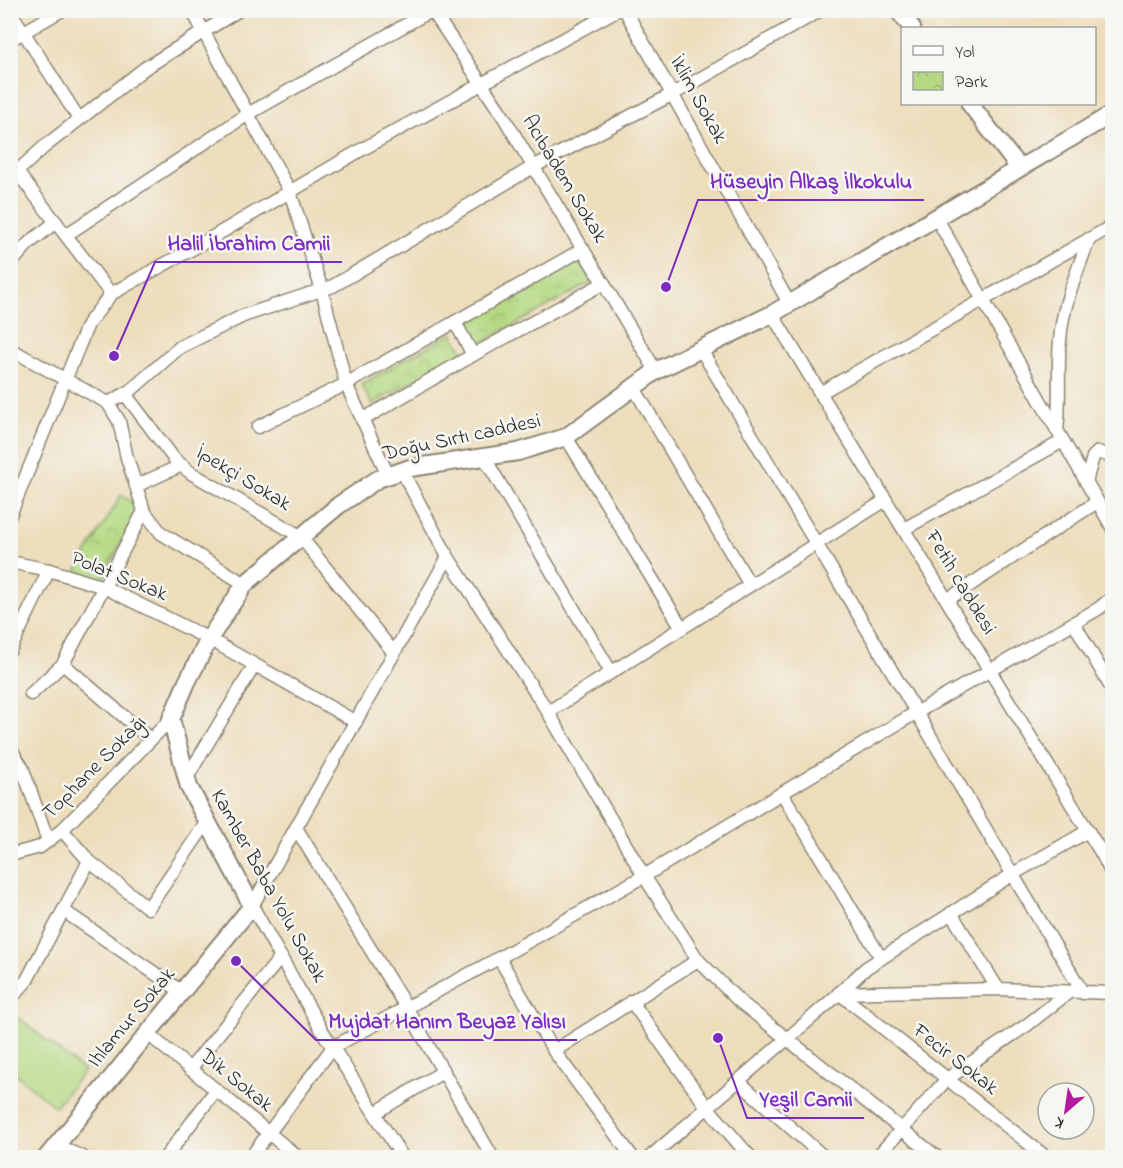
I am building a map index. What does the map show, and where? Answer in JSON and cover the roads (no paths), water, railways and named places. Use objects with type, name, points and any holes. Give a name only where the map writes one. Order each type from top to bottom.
[{"type":"street","points":[[10,10],[79,119]]},
{"type":"street","points":[[10,40],[62,10]]},
{"type":"street","points":[[192,10],[290,192],[321,290],[346,384],[362,420],[447,557],[548,712],[644,876],[698,960],[739,1001],[938,1158]]},
{"type":"street","points":[[111,294],[56,222],[13,172],[145,68],[239,10]]},
{"type":"street","points":[[66,235],[248,114],[432,10]]},
{"type":"street","name":"Acıbadem Sokak","points":[[432,10],[503,116],[657,371]]},
{"type":"street","points":[[10,515],[88,324],[111,294],[360,151],[617,10]]},
{"type":"street","name":"İklim Sokak","points":[[626,10],[789,303]]},
{"type":"street","points":[[108,403],[125,394],[180,347],[243,316],[333,286],[533,167],[673,94],[821,10]]},
{"type":"street","points":[[898,10],[911,27]]},
{"type":"street","points":[[971,105],[1019,168]]},
{"type":"street","name":"Doğu Sırtı caddesi","points":[[171,718],[209,639],[245,584],[300,536],[378,479],[395,473],[518,452],[566,437],[633,386],[657,371],[772,314],[1113,114]]},
{"type":"street","points":[[936,217],[1113,527]]},
{"type":"street","points":[[10,264],[29,243],[56,222]]},
{"type":"street","points":[[820,393],[1113,226]]},
{"type":"street","points":[[1057,430],[1060,409],[1060,340],[1067,297],[1089,239]]},
{"type":"street","points":[[258,427],[346,384],[583,249]]},
{"type":"street","points":[[362,420],[473,355],[604,283]]},
{"type":"street","name":"Fetih caddesi","points":[[772,314],[1113,874]]},
{"type":"street","points":[[455,322],[473,355]]},
{"type":"street","points":[[700,348],[1083,993]]},
{"type":"street","points":[[10,349],[108,403],[119,421],[127,458],[144,511],[161,533],[245,584]]},
{"type":"street","points":[[633,386],[750,585]]},
{"type":"street","name":"İpekçi Sokak","points":[[125,394],[175,460],[191,473],[300,536]]},
{"type":"street","points":[[566,437],[682,628]]},
{"type":"street","points":[[904,529],[1063,441]]},
{"type":"street","points":[[1086,482],[1093,457],[1098,452],[1113,457]]},
{"type":"street","points":[[484,457],[611,672]]},
{"type":"street","points":[[136,486],[182,465]]},
{"type":"street","points":[[548,712],[886,500]]},
{"type":"street","points":[[947,600],[1097,502]]},
{"type":"street","points":[[31,694],[63,664],[144,511]]},
{"type":"street","points":[[300,536],[394,652]]},
{"type":"street","points":[[252,906],[447,557]]},
{"type":"street","name":"Polat Sokak","points":[[10,562],[49,570],[104,587],[209,639],[356,722]]},
{"type":"street","points":[[10,650],[49,570]]},
{"type":"street","points":[[250,1158],[333,1047],[499,958],[644,876],[917,712],[1074,623],[1113,598]]},
{"type":"street","points":[[1074,623],[1113,689]]},
{"type":"street","points":[[63,664],[150,739]]},
{"type":"street","points":[[186,779],[254,666]]},
{"type":"street","name":"Tophane Sokağı","points":[[10,855],[40,847],[62,830],[171,718]]},
{"type":"street","name":"Kamber Baba Yolu Sokak","points":[[171,718],[186,779],[207,822],[281,957],[333,1047],[375,1113],[397,1154]]},
{"type":"street","points":[[10,748],[22,767],[48,840]]},
{"type":"street","points":[[782,793],[881,958]]},
{"type":"street","points":[[62,830],[89,861],[148,908],[207,822]]},
{"type":"street","points":[[296,828],[406,1007],[494,1158]]},
{"type":"street","points":[[649,1158],[866,968],[1012,874],[1088,831]]},
{"type":"street","points":[[10,1000],[27,980],[89,861]]},
{"type":"street","name":"Ihlamur Sokak","points":[[51,1151],[252,906]]},
{"type":"street","points":[[64,911],[182,992]]},
{"type":"street","points":[[951,913],[998,990]]},
{"type":"street","points":[[190,1069],[281,957]]},
{"type":"street","points":[[499,958],[554,1051],[633,1158]]},
{"type":"street","points":[[554,1051],[698,960]]},
{"type":"street","points":[[839,993],[998,990],[1113,993]]},
{"type":"street","points":[[876,1158],[947,1078],[1027,1025],[1069,992]]},
{"type":"street","name":"Fecir Sokak","points":[[839,993],[1047,1158]]},
{"type":"street","points":[[632,1001],[707,1107],[751,1158]]},
{"type":"street","name":"Dik Sokak","points":[[148,1034],[299,1158]]},
{"type":"street","points":[[375,1113],[444,1071]]},
{"type":"street","points":[[738,1081],[825,1158]]},
{"type":"street","points":[[165,1158],[216,1090]]},
{"type":"street","points":[[51,1151],[84,1158]]},
{"type":"place","name":"Hüseyin Alkaş İlkokulu","points":[[666,287]]},
{"type":"place","name":"Halil İbrahim Camii","points":[[114,356]]},
{"type":"place","name":"Mujdat Hanım Beyaz Yalısı","points":[[236,961]]},
{"type":"place","name":"Yeşil Camii","points":[[718,1038]]}]
